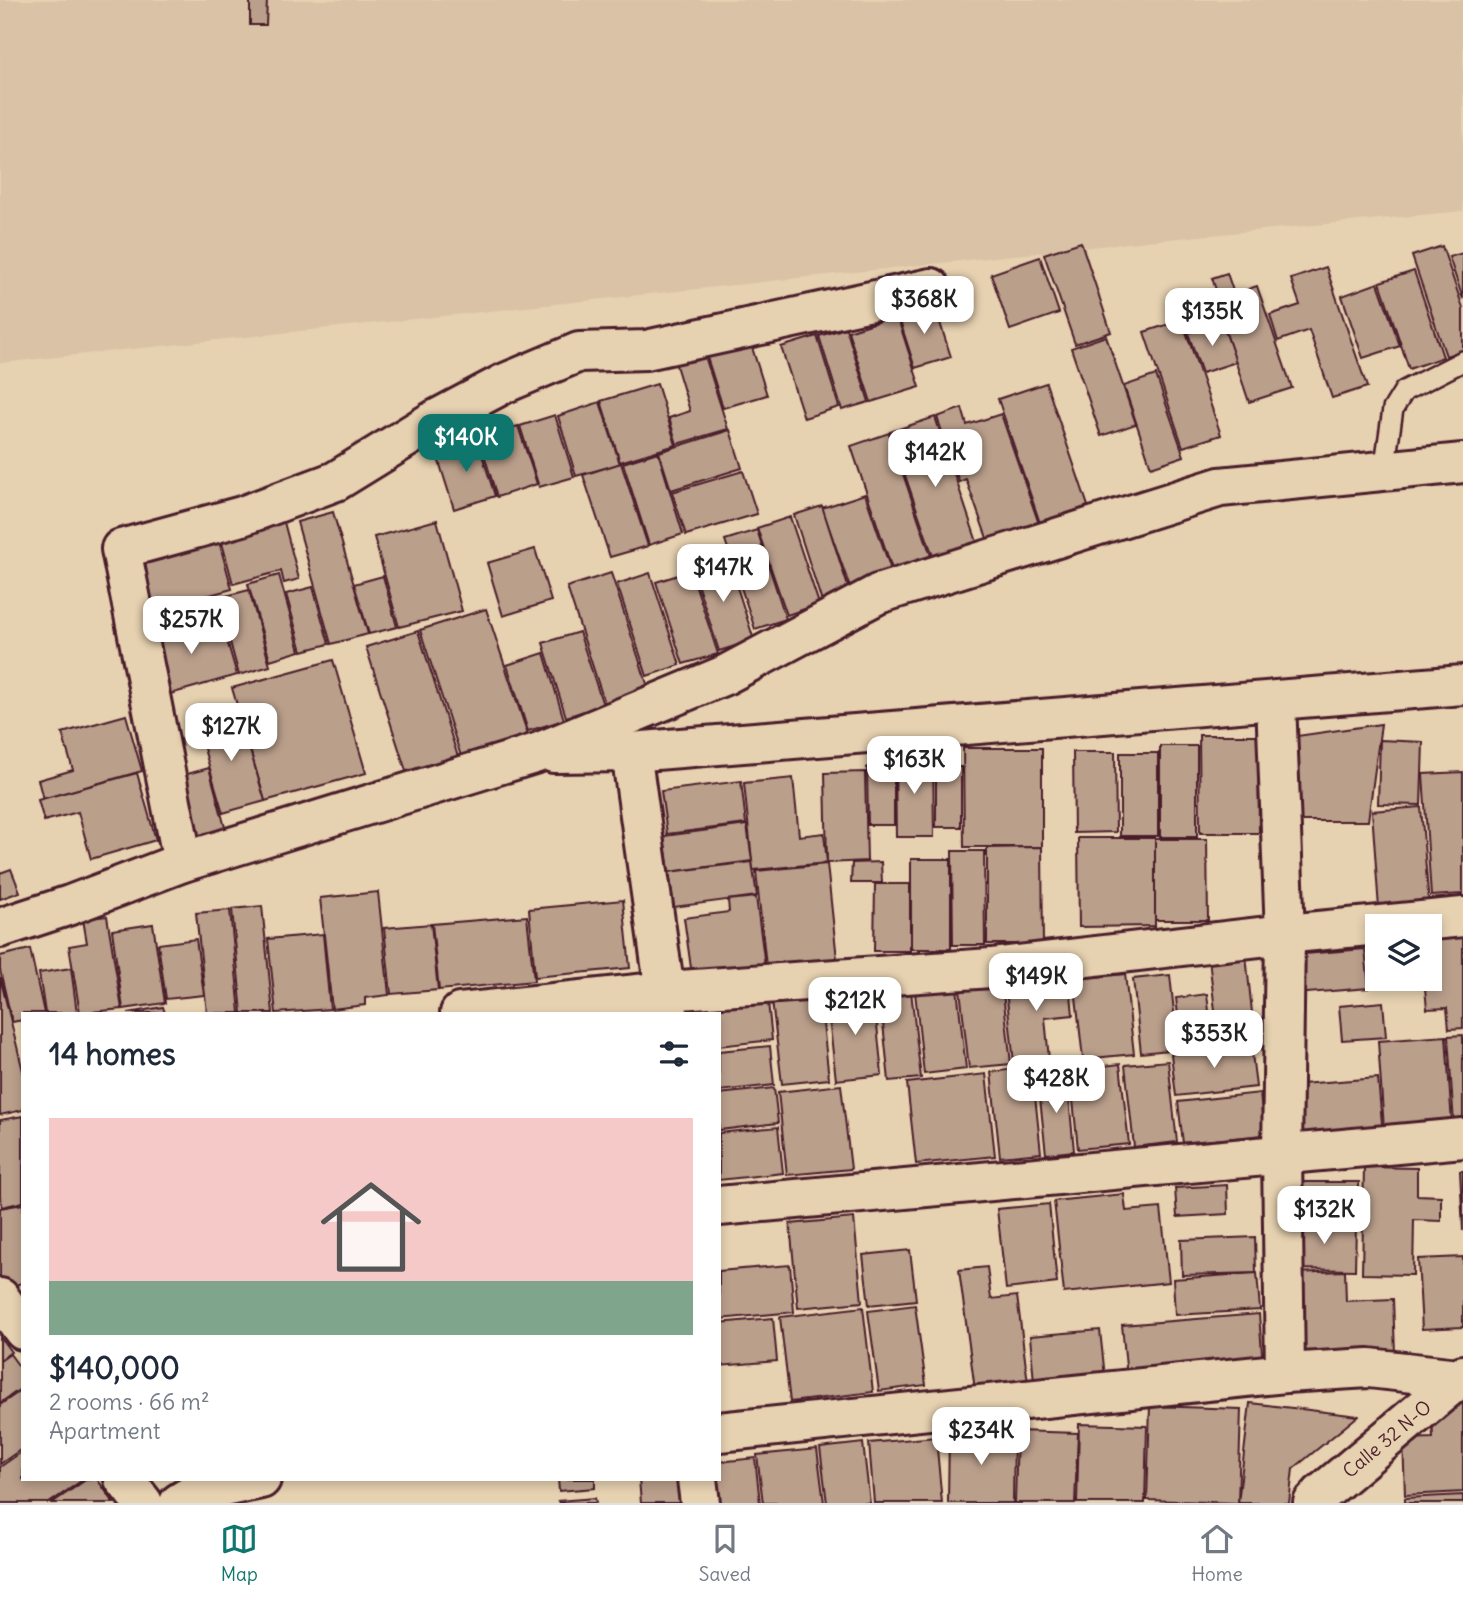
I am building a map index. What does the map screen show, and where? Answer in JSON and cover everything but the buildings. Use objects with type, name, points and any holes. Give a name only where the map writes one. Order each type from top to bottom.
[{"type":"street","points":[[183,862],[121,548],[242,516],[336,481],[435,420],[503,384],[579,352],[646,350],[931,288]]},
{"type":"street","points":[[0,928],[70,905],[183,862],[537,753],[726,675],[878,594],[1220,487],[1463,463]]},
{"type":"street","points":[[537,753],[631,752],[1463,685]]},
{"type":"street","points":[[1276,701],[1284,934],[1282,1154],[1285,1373]]},
{"type":"street","points":[[631,752],[667,1002]]},
{"type":"street","points":[[479,1012],[667,1002],[1284,934],[1463,917]]},
{"type":"street","points":[[721,1206],[1463,1138]]},
{"type":"street","points":[[721,1432],[1285,1373],[1369,1368],[1461,1376]]},
{"type":"street","name":"Calle 32 N-O","points":[[1313,1503],[1461,1376]]},
{"type":"street","points":[[126,1481],[143,1503]]},
{"type":"street","points":[[179,1503],[195,1493],[252,1481]]},
{"type":"street","points":[[697,1481],[700,1503]]},
{"type":"lane","points":[[1384,471],[1393,409],[1404,391],[1463,361]]},
{"type":"shaded area","points":[[0,0],[1463,0],[1463,211],[1147,241],[0,363]]}]
